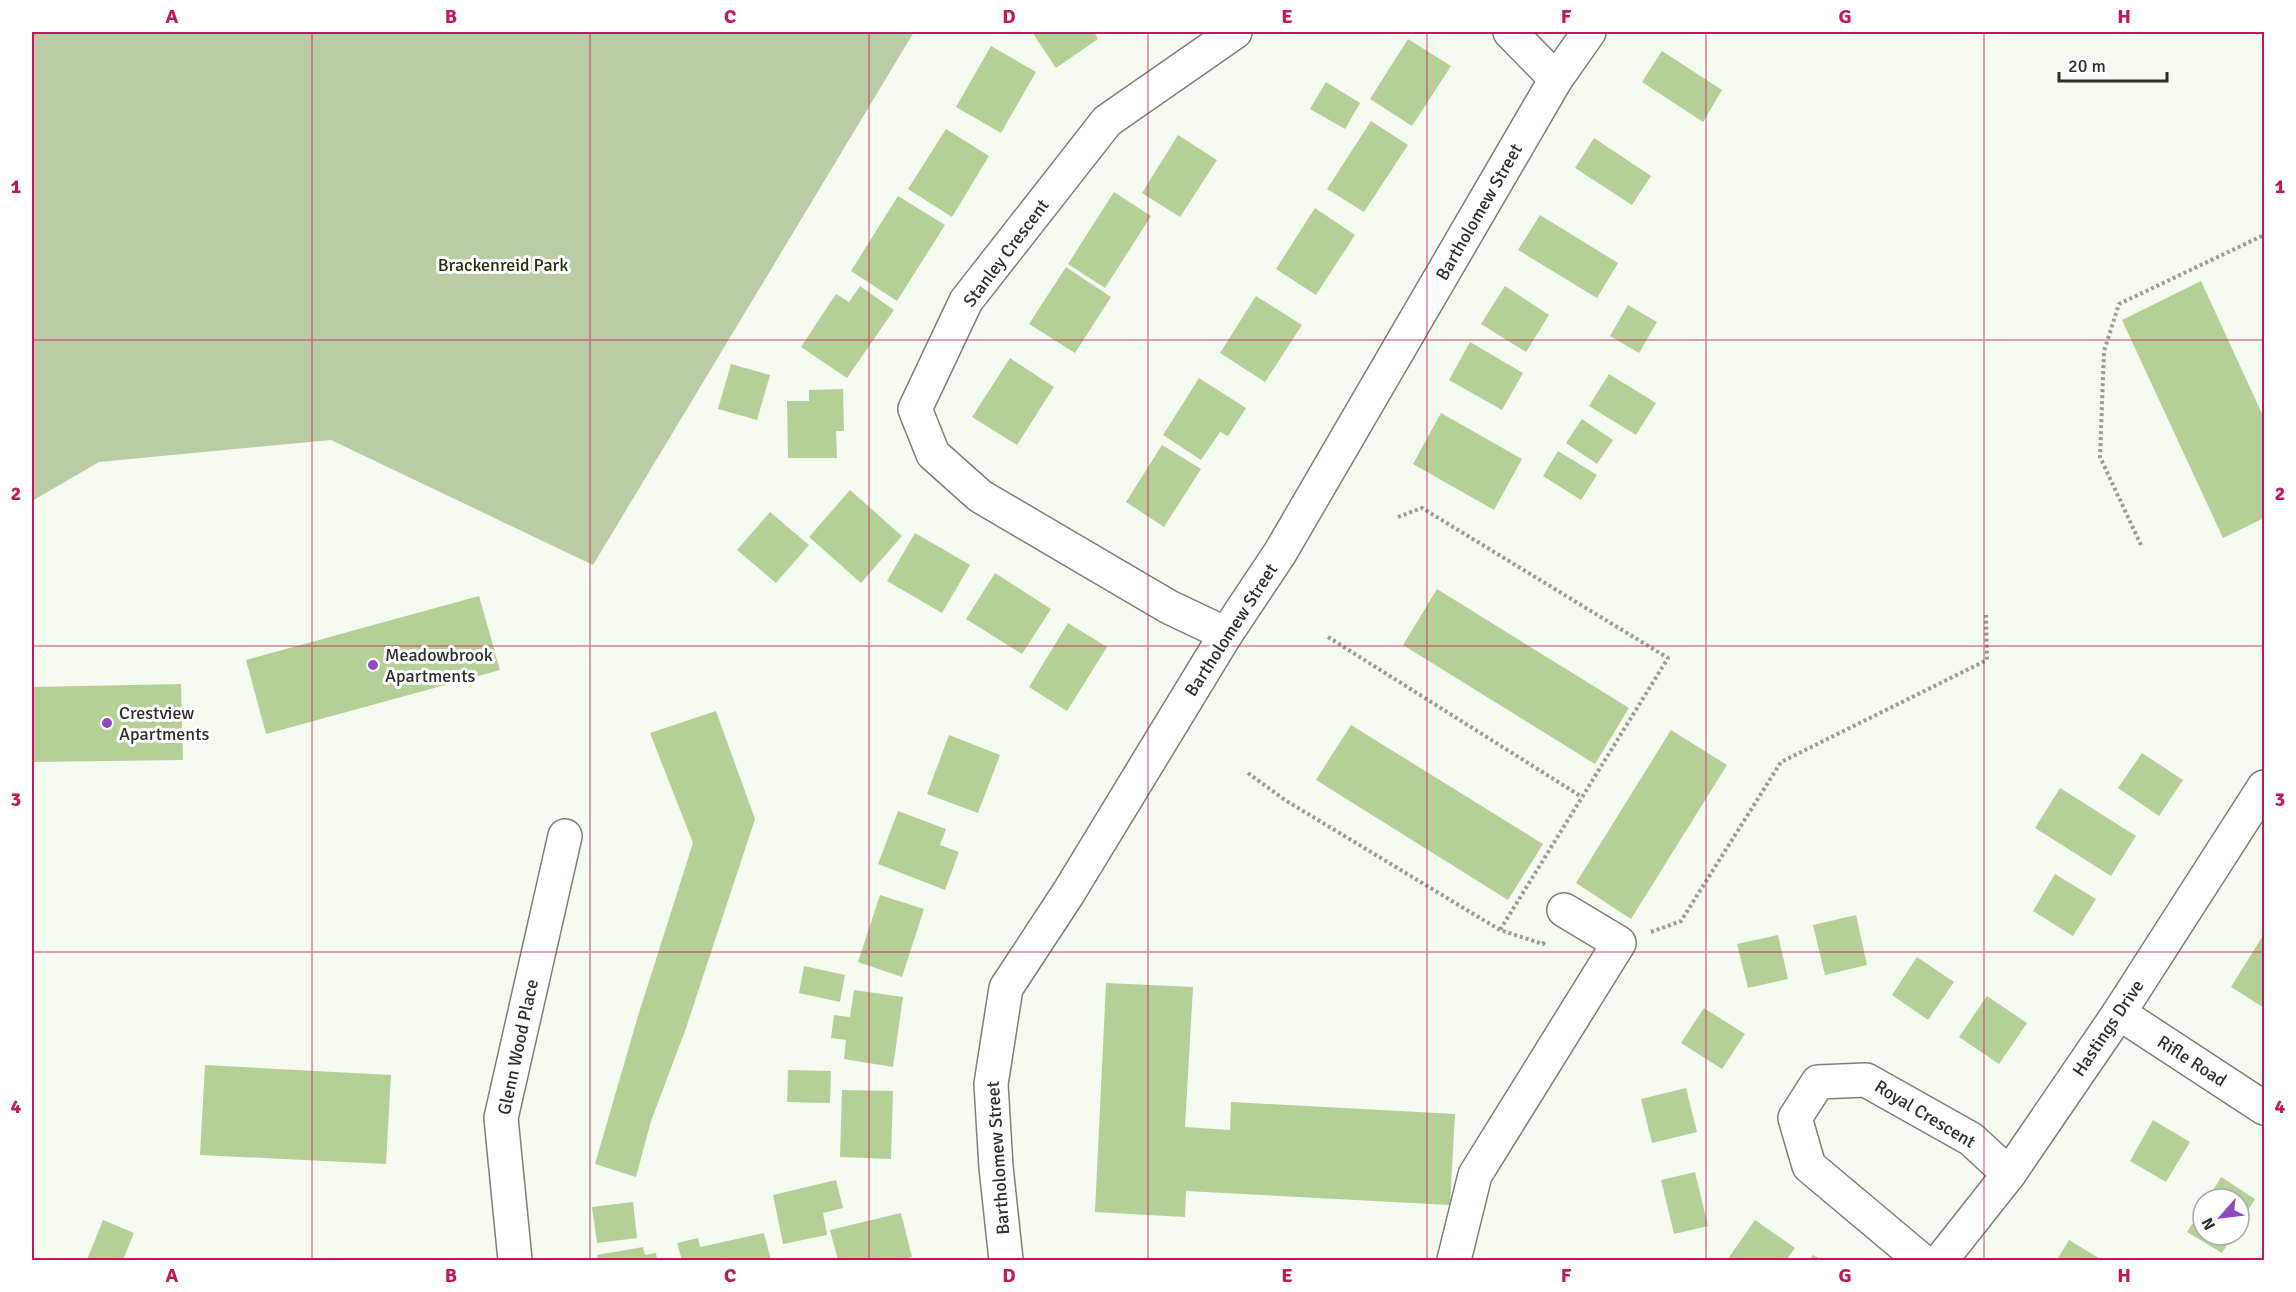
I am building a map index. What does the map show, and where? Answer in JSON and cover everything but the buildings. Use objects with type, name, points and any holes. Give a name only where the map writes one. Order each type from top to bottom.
[{"type":"street","name":"Stanley Crescent","points":[[1226,634],[1169,607],[980,496],[933,454],[915,409],[966,301],[1107,121],[1235,32]]},
{"type":"street","points":[[1510,32],[1556,80]]},
{"type":"street","name":"Bartholomew Street","points":[[1006,1260],[996,1167],[991,1084],[1006,988],[1070,892],[1226,634],[1280,553],[1556,80],[1589,32]]},
{"type":"street","name":"Hastings Drive","points":[[1941,1260],[2009,1174],[2119,1013],[2265,787]]},
{"type":"street","name":"Glenn Wood Place","points":[[515,1260],[501,1118],[565,836]]},
{"type":"street","points":[[1454,1260],[1475,1175],[1620,943],[1564,910]]},
{"type":"street","name":"Rifle Road","points":[[2119,1013],[2265,1108]]},
{"type":"street","name":"Royal Crescent","points":[[1921,1260],[1809,1166],[1796,1118],[1818,1082],[1866,1080],[1971,1139],[2009,1174]]},
{"type":"path","points":[[2141,545],[2100,457],[2103,351],[2119,304],[2265,236]]},
{"type":"path","points":[[1398,517],[1422,508],[1668,658],[1500,930]]},
{"type":"path","points":[[1620,943],[1681,921],[1781,762],[1987,660],[1986,615]]},
{"type":"path","points":[[1328,637],[1582,797]]},
{"type":"path","points":[[1248,773],[1285,800],[1500,930],[1543,944],[1564,910]]},
{"type":"green space","name":"Brackenreid Park","points":[[32,32],[914,32],[593,565],[331,440],[99,462],[32,501]]},
{"type":"place","name":"Meadowbrook Apartments","points":[[373,665]]},
{"type":"place","name":"Crestview Apartments","points":[[107,723]]}]
